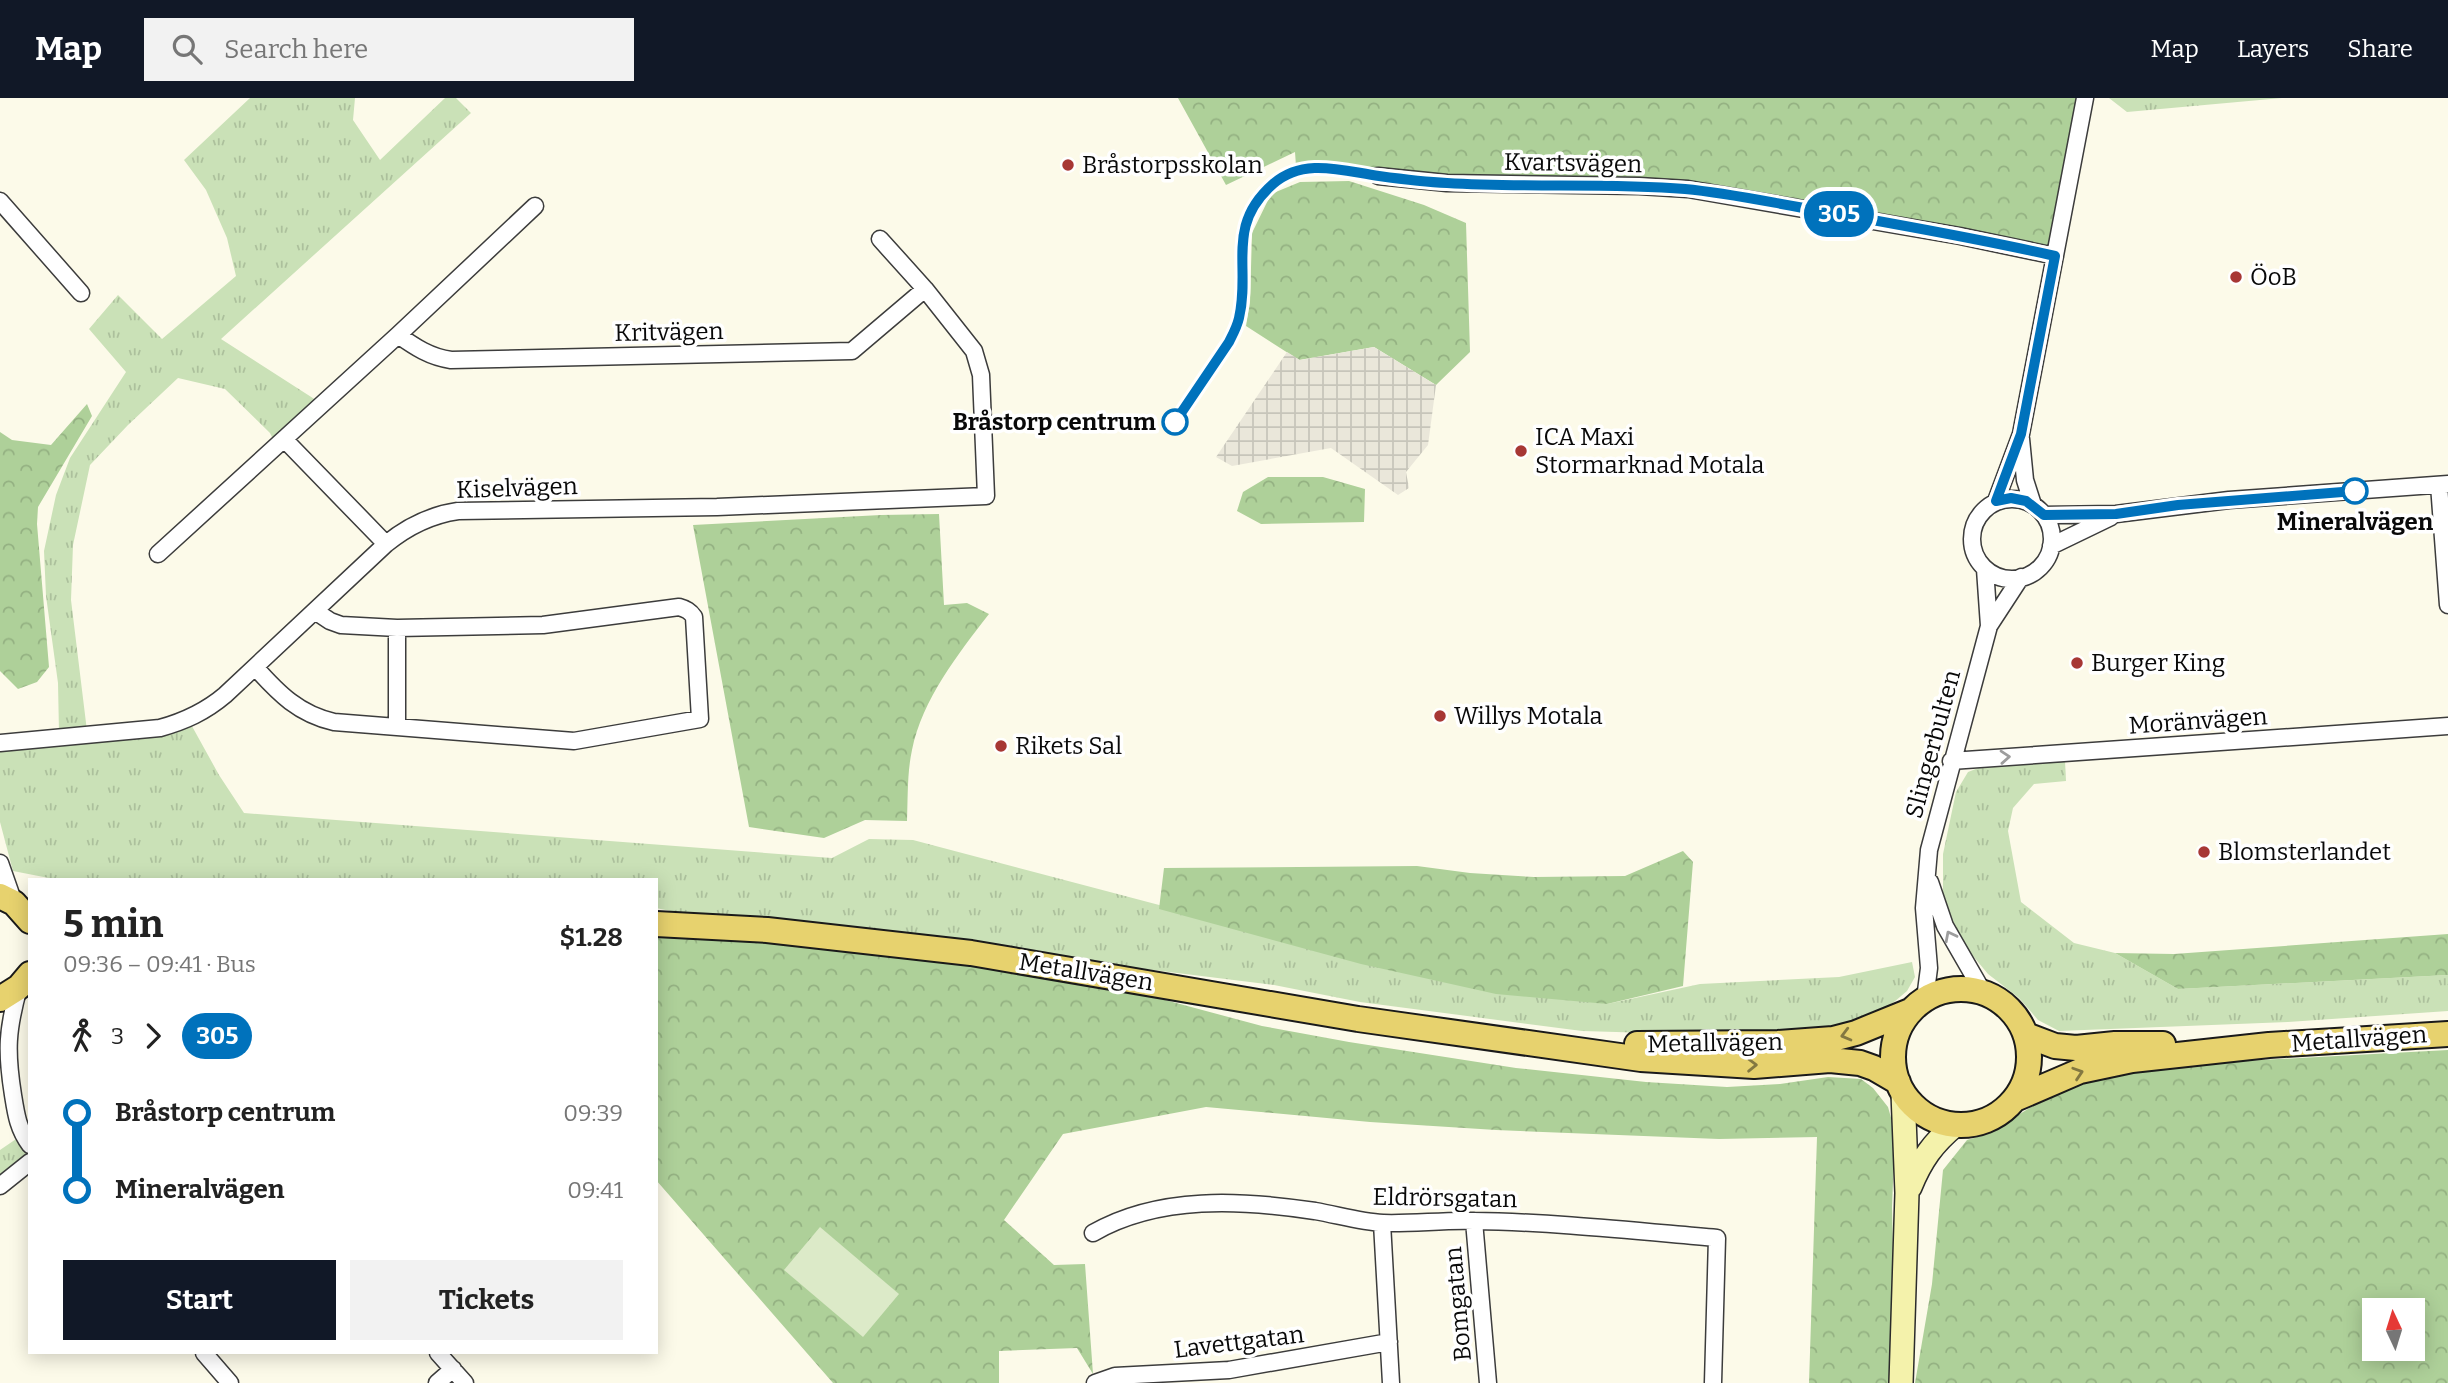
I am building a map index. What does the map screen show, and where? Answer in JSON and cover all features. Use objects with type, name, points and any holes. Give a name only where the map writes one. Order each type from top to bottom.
[{"type":"main road","name":"Metallvägen","points":[[658,924],[767,930],[971,953],[1358,1019],[1641,1059],[1754,1066],[1830,1060],[1848,1062],[1874,1068],[1900,1088]]},
{"type":"main road","points":[[1960,989],[1983,992],[2014,1014],[2026,1035],[2029,1057],[2026,1079],[2015,1099],[1998,1114],[1978,1123],[1942,1123],[1920,1112],[1900,1088],[1893,1058],[1894,1045],[1903,1022],[1918,1005],[1936,993],[1960,989]]},
{"type":"main road","name":"Metallvägen","points":[[1514,1041],[1642,1044],[1805,1042],[1856,1033],[1918,1005]]},
{"type":"main road","name":"Metallvägen","points":[[2015,1099],[2059,1080],[2106,1065],[2269,1045],[2448,1034]]},
{"type":"main road","name":"Metallvägen","points":[[2026,1035],[2055,1046],[2076,1048],[2131,1044],[2269,1045]]},
{"type":"street","points":[[1996,501],[2021,434],[2085,98]]},
{"type":"street","name":"Kvartsvägen","points":[[1378,176],[1447,183],[1688,189],[1960,236],[2055,256]]},
{"type":"street","points":[[0,201],[81,293]]},
{"type":"street","points":[[158,554],[535,206]]},
{"type":"street","points":[[880,239],[925,289]]},
{"type":"street","name":"Kritvägen","points":[[398,335],[438,359],[452,360],[852,351],[925,289]]},
{"type":"street","name":"Kiselvägen","points":[[0,743],[146,729],[184,721],[214,704],[400,532],[419,521],[458,511],[717,508],[986,496],[981,375],[978,362],[968,342],[925,289]]},
{"type":"street","points":[[2021,434],[2025,480],[2039,510],[2051,533],[2051,546],[2038,568],[2021,578],[1998,576],[1985,569],[1974,553],[1972,542],[1972,531],[1979,515],[1996,501],[2011,498],[2039,510],[2116,514],[2229,500],[2444,485],[2448,605]]},
{"type":"street","points":[[284,439],[386,544]]},
{"type":"street","points":[[2051,546],[2116,514]]},
{"type":"street","name":"Slingerbulten","points":[[1985,569],[1989,626]]},
{"type":"street","name":"Slingerbulten","points":[[1918,1005],[1929,968],[1924,908],[1929,850],[1989,626],[2021,578]]},
{"type":"street","points":[[255,667],[279,694],[299,709],[334,722],[574,741],[700,719],[694,617],[691,611],[679,607],[543,625],[397,628],[341,625],[315,611]]},
{"type":"street","points":[[397,628],[397,726]]},
{"type":"street","name":"Moränvägen","points":[[1951,761],[2448,726]]},
{"type":"street","points":[[0,863],[20,911]]},
{"type":"street","name":"Slingerbulten","points":[[1928,874],[1945,926],[1983,992]]},
{"type":"street","points":[[16,987],[9,1025],[7,1058],[17,1121],[28,1142]]},
{"type":"street","points":[[0,1041],[7,1058]]},
{"type":"street","points":[[1900,1088],[1907,1193],[1900,1383]]},
{"type":"street","points":[[1907,1193],[1928,1150],[1955,1125]]},
{"type":"street","points":[[0,1186],[28,1164]]},
{"type":"street","name":"Eldrörsgatan","points":[[1093,1233],[1113,1221],[1144,1211],[1178,1205],[1272,1206],[1381,1223],[1474,1221],[1717,1238],[1713,1383]]},
{"type":"street","name":"Bomgatan","points":[[1474,1221],[1488,1383]]},
{"type":"street","points":[[1381,1223],[1391,1383]]},
{"type":"street","name":"Lavettgatan","points":[[1095,1383],[1115,1376],[1228,1370],[1390,1342]]},
{"type":"street","points":[[205,1354],[230,1383]]},
{"type":"street","points":[[439,1354],[465,1383]]},
{"type":"street","points":[[437,1383],[453,1369]]},
{"type":"green space","points":[[250,98],[355,98],[353,120],[380,160],[445,98],[456,98],[471,113],[221,339],[319,402],[276,445],[270,433],[225,389],[178,378],[90,465],[73,545],[71,600],[87,731],[188,719],[244,813],[832,858],[869,839],[913,840],[1163,906],[1607,1004],[1700,984],[1839,977],[1912,962],[1915,977],[1907,991],[1872,1017],[1826,1031],[1684,1034],[1582,1031],[1360,1002],[1274,985],[967,947],[741,926],[658,908],[658,878],[49,878],[13,871],[0,822],[0,742],[59,733],[58,683],[46,596],[44,551],[56,495],[70,458],[126,372],[89,329],[118,295],[162,339],[236,276],[227,238],[206,190],[184,160]]},
{"type":"green space","points":[[1178,98],[2078,98],[2050,251],[1675,185],[1448,176],[1349,167],[1296,166],[1295,152],[1226,185]]},
{"type":"green space","points":[[2109,98],[2282,98],[2127,112]]},
{"type":"green space","points":[[1349,181],[1424,205],[1466,223],[1470,352],[1436,385],[1374,347],[1299,360],[1246,326],[1250,302],[1252,233],[1271,194],[1300,182]]},
{"type":"green space","points":[[87,404],[92,416],[38,507],[37,524],[49,667],[37,682],[18,689],[0,671],[0,432],[12,440],[51,445]]},
{"type":"green space","points":[[1268,477],[1323,477],[1365,489],[1364,522],[1261,524],[1237,511],[1243,492]]},
{"type":"green space","points":[[939,514],[944,605],[967,603],[989,614],[954,661],[924,713],[910,759],[907,821],[865,820],[824,838],[749,827],[693,525]]},
{"type":"green space","points":[[2065,761],[2066,781],[2034,784],[2013,808],[2008,831],[2021,902],[2074,943],[2115,953],[2178,989],[2448,975],[2448,1011],[2288,1022],[2059,1031],[2038,1020],[2019,998],[1988,974],[1958,938],[1943,892],[1943,854],[1956,792],[1968,772],[1986,765]]},
{"type":"green space","points":[[1683,851],[1693,862],[1683,986],[1607,1004],[1496,994],[1361,964],[1159,909],[1164,868],[1417,866],[1534,877],[1625,876]]},
{"type":"green space","points":[[658,932],[967,947],[1262,1026],[1516,1068],[1646,1082],[1727,1087],[1780,1084],[1828,1077],[1861,1079],[1873,1088],[1888,1107],[1895,1132],[1892,1207],[1896,1383],[1809,1383],[1817,1137],[1719,1139],[1496,1130],[1206,1107],[1063,1134],[1004,1220],[1054,1265],[1085,1264],[1093,1374],[1077,1348],[999,1351],[999,1383],[833,1383],[658,1182]]},
{"type":"green space","points":[[2448,934],[2448,975],[2178,989],[2115,953],[2174,954]]},
{"type":"green space","points":[[2448,1050],[2448,1383],[1915,1383],[1932,1284],[1943,1170],[1967,1140],[1988,1134],[2031,1107],[2081,1084],[2135,1070],[2223,1062]]},
{"type":"green space","points":[[22,1135],[28,1143],[28,1166],[0,1187],[0,1150]]},
{"type":"green space","points":[[820,1227],[899,1294],[863,1337],[784,1270]]},
{"type":"shaded area","points":[[1374,347],[1436,385],[1428,445],[1406,472],[1409,488],[1398,495],[1331,448],[1232,466],[1216,457],[1287,352],[1300,360]]},
{"type":"bus line","name":"305","points":[[1175,422],[1236,328],[1241,307],[1243,234],[1257,201],[1274,183],[1295,171],[1329,167],[1378,176],[1447,183],[1688,189],[1960,236],[2055,256],[2021,434],[1996,501],[2011,498],[2026,501],[2044,515],[2116,514],[2229,500],[2355,491]]},
{"type":"place","name":"Bråstorpsskolan","points":[[1068,165]]},
{"type":"place","name":"ÖoB","points":[[2236,277]]},
{"type":"place","name":"Bråstorp centrum","points":[[1175,422]]},
{"type":"place","name":"ICA Maxi Stormarknad Motala","points":[[1521,451]]},
{"type":"place","name":"Mineralvägen","points":[[2355,491]]},
{"type":"place","name":"Burger King","points":[[2077,663]]},
{"type":"place","name":"Willys Motala","points":[[1440,716]]},
{"type":"place","name":"Rikets Sal","points":[[1001,746]]},
{"type":"place","name":"Blomsterlandet","points":[[2204,852]]}]
